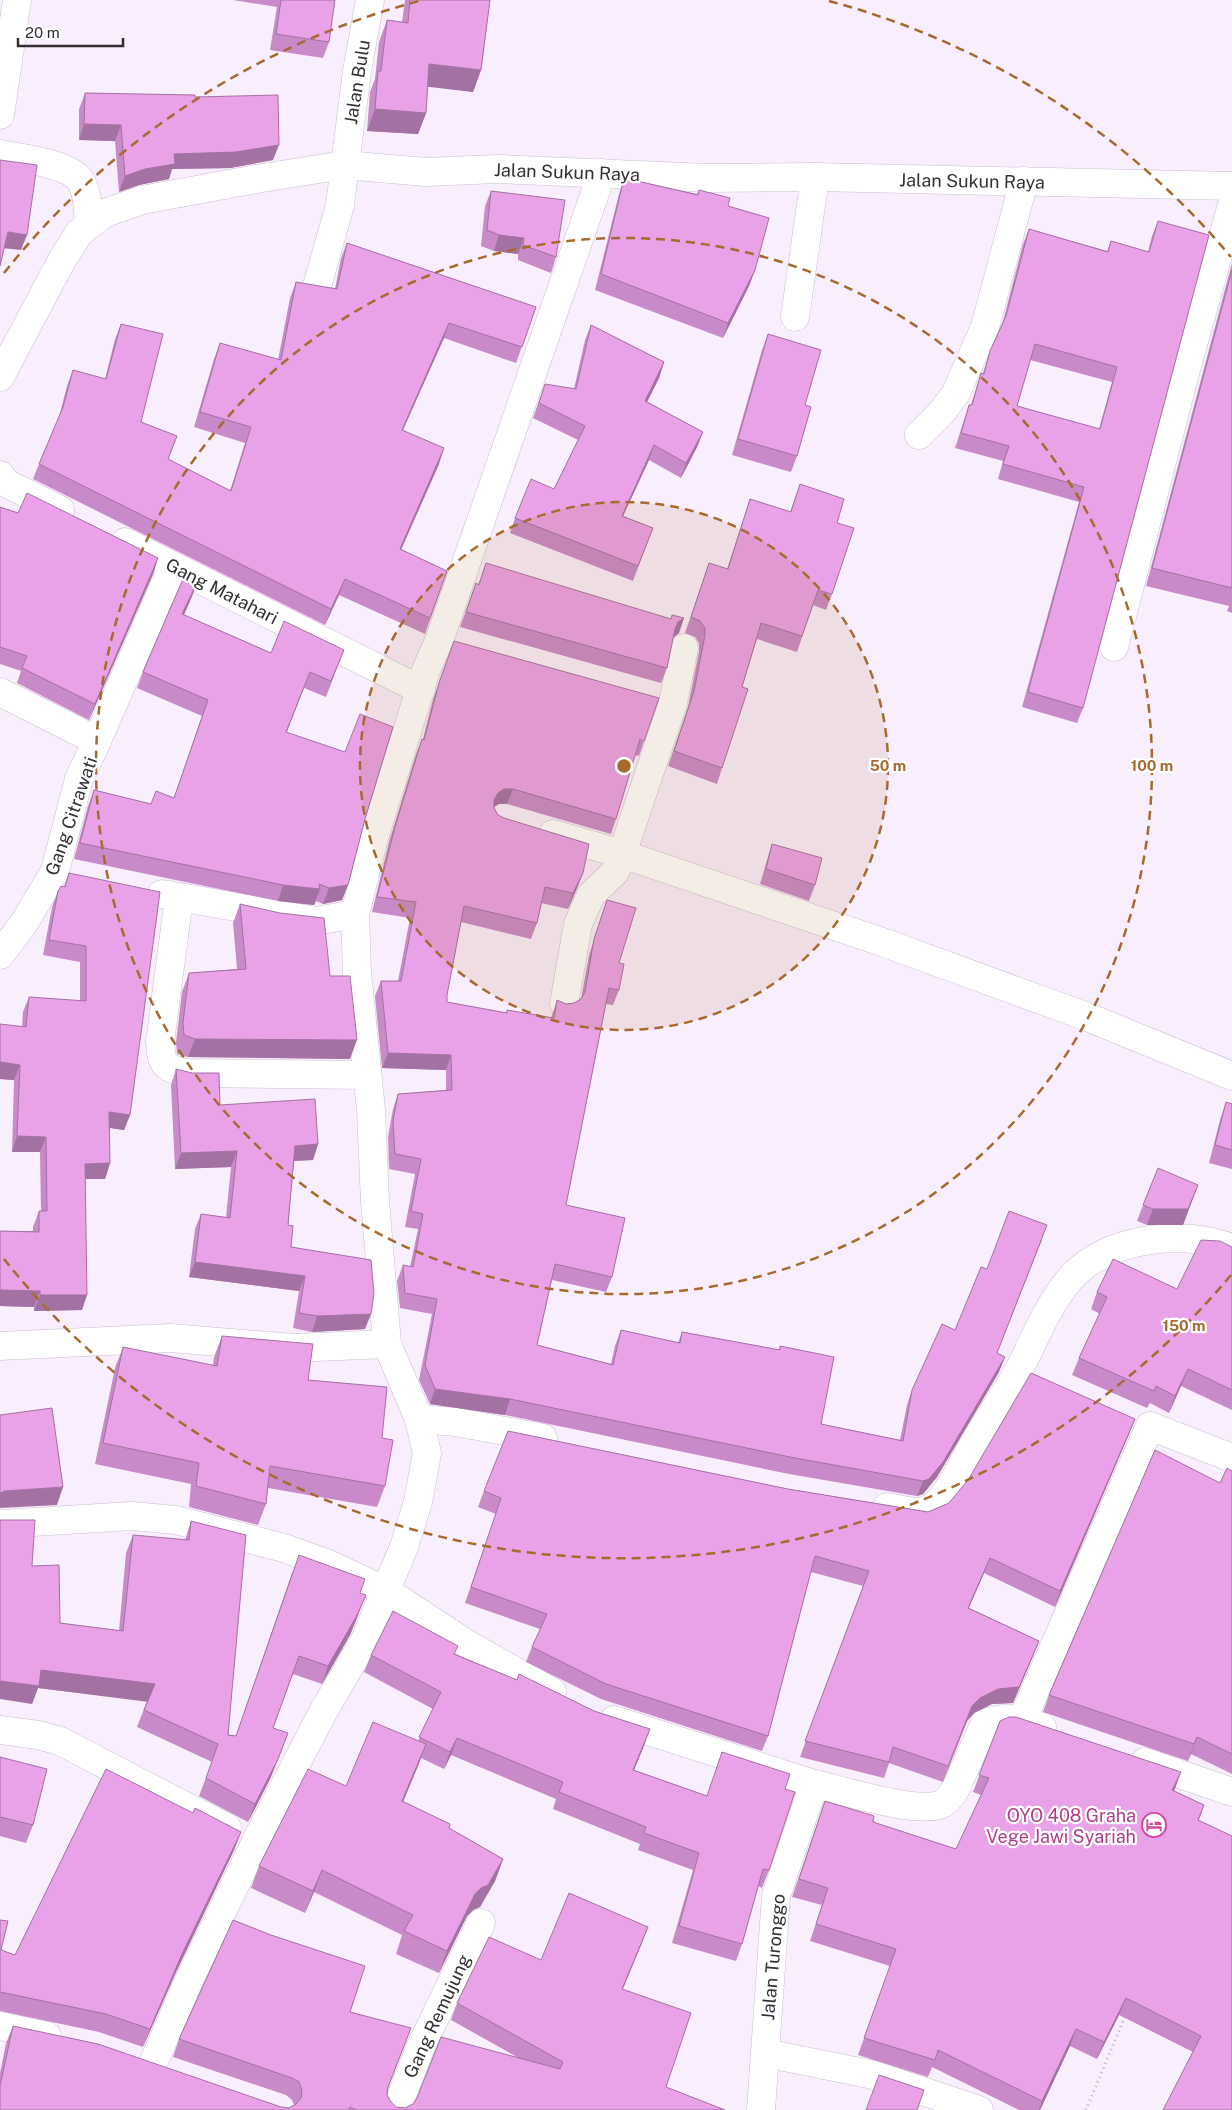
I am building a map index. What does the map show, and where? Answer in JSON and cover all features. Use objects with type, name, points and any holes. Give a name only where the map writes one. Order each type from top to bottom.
[{"type":"street","points":[[0,115],[18,0]]},
{"type":"street","name":"Jalan Bulu","points":[[317,286],[340,205],[357,70],[370,0]]},
{"type":"street","points":[[0,154],[62,167],[79,178],[86,197],[89,224]]},
{"type":"street","name":"Jalan Sukun Raya","points":[[0,377],[62,260],[79,232],[105,213],[142,200],[344,165],[425,172],[498,169],[709,178],[816,177],[1232,186]]},
{"type":"street","points":[[152,2066],[190,1978],[255,1843],[323,1712],[364,1642],[407,1538],[418,1502],[427,1453],[419,1419],[387,1344],[368,1075],[356,972],[355,914],[374,838],[426,670],[440,638],[602,172]]},
{"type":"street","points":[[795,317],[816,177]]},
{"type":"street","points":[[919,435],[942,412],[956,393],[985,327],[1024,181]]},
{"type":"street","points":[[1114,647],[1183,382],[1232,205]]},
{"type":"street","name":"Gang Matahari","points":[[0,475],[6,483],[421,690]]},
{"type":"street","points":[[97,741],[172,566]]},
{"type":"street","points":[[440,638],[468,646]]},
{"type":"street","points":[[564,1004],[578,924],[591,895],[615,872],[622,854],[673,703],[684,648]]},
{"type":"street","name":"Gang Citrawati","points":[[0,692],[97,741],[79,779],[55,871],[24,923],[0,955]]},
{"type":"street","points":[[645,695],[673,703]]},
{"type":"street","points":[[531,828],[622,854],[885,943],[1085,1016],[1232,1076]]},
{"type":"street","points":[[55,871],[84,877]]},
{"type":"street","points":[[141,890],[316,921],[355,914]]},
{"type":"street","points":[[179,898],[160,1042],[162,1060],[168,1069],[186,1074],[368,1075]]},
{"type":"street","points":[[860,1502],[918,1512],[932,1508],[950,1486],[1019,1369],[1054,1302],[1071,1278],[1106,1252],[1128,1244],[1156,1239],[1218,1243],[1232,1248]]},
{"type":"street","points":[[0,1346],[170,1338],[292,1348],[387,1344]]},
{"type":"street","points":[[1019,1369],[1043,1380]]},
{"type":"street","points":[[1126,1416],[1232,1458]]},
{"type":"street","points":[[419,1419],[456,1422],[565,1442]]},
{"type":"street","points":[[1022,1721],[1150,1426]]},
{"type":"street","points":[[0,1524],[132,1516],[176,1520],[284,1548],[328,1564],[386,1591],[522,1678],[579,1706],[814,1784],[905,1804],[939,1805],[950,1797],[955,1790],[985,1723],[999,1718],[1012,1718],[1063,1734]]},
{"type":"street","points":[[0,1730],[38,1735],[60,1741],[255,1843]]},
{"type":"street","points":[[1122,1754],[1232,1792]]},
{"type":"street","name":"Jalan Turonggo","points":[[761,2110],[776,1896],[814,1784]]},
{"type":"street","name":"Gang Remujung","points":[[396,2110],[421,2046],[480,1923]]},
{"type":"street","points":[[0,2026],[67,2040]]},
{"type":"street","points":[[765,2053],[874,2075],[979,2110]]},
{"type":"street","points":[[124,2056],[179,2075]]},
{"type":"path","points":[[1086,2110],[1129,2006]]},
{"type":"building","points":[[281,0],[335,0],[329,42],[276,34]]},
{"type":"building","points":[[410,0],[490,0],[481,70],[429,64],[426,113],[375,109],[378,71],[381,71],[387,20],[408,23]]},
{"type":"building","points":[[85,93],[195,95],[195,97],[278,95],[279,145],[236,152],[174,154],[175,164],[145,169],[125,176],[121,125],[84,124]]},
{"type":"building","points":[[0,160],[37,165],[27,235],[8,232],[0,266]]},
{"type":"building","points":[[624,178],[698,195],[699,190],[730,198],[728,206],[769,218],[755,270],[728,323],[601,274]]},
{"type":"building","points":[[491,191],[565,200],[556,257],[523,245],[524,238],[499,235],[487,230]]},
{"type":"building","points":[[1158,221],[1209,235],[1083,708],[1028,692],[1084,487],[1003,464],[1009,446],[961,433],[969,405],[972,405],[981,373],[984,374],[990,351],[1006,316],[1029,229],[1108,252],[1111,241],[1149,252]],"holes":[[[1035,344],[1117,367],[1100,429],[1017,406]]]},
{"type":"building","points":[[347,243],[536,307],[522,347],[449,323],[402,430],[444,448],[400,549],[447,571],[430,618],[345,579],[331,609],[39,464],[63,407],[73,370],[106,379],[121,324],[163,334],[141,422],[177,436],[168,459],[231,491],[251,427],[200,412],[220,343],[281,360],[296,282],[337,289]]},
{"type":"building","points":[[1232,270],[1232,588],[1152,568]]},
{"type":"building","points":[[591,325],[664,362],[645,401],[703,432],[686,463],[654,445],[622,516],[653,528],[638,566],[515,518],[531,479],[554,489],[585,426],[539,403],[545,384],[576,389]]},
{"type":"building","points":[[768,334],[821,350],[805,405],[811,407],[797,456],[738,439]]},
{"type":"building","points":[[800,484],[844,499],[837,523],[854,528],[832,594],[818,590],[802,636],[761,623],[742,687],[748,689],[722,768],[674,751],[694,691],[705,635],[705,628],[700,621],[691,617],[709,563],[728,569],[750,499],[791,512]]},
{"type":"building","points":[[27,493],[158,558],[95,704],[22,668],[27,656],[0,647],[0,507],[18,513]]},
{"type":"building","points":[[486,563],[671,619],[672,615],[684,618],[678,622],[675,629],[667,668],[466,612],[476,583],[479,585]]},
{"type":"building","points":[[186,572],[199,578],[182,614],[271,653],[284,621],[344,650],[331,681],[310,672],[286,732],[345,752],[360,714],[393,727],[365,819],[348,885],[329,888],[319,884],[320,889],[283,885],[80,843],[94,790],[151,804],[156,791],[174,798],[208,700],[143,672]]},
{"type":"building","points":[[454,641],[659,698],[644,741],[640,739],[616,819],[513,789],[504,789],[498,793],[494,800],[494,808],[498,815],[589,844],[583,873],[573,893],[545,887],[537,923],[464,906],[447,995],[447,1002],[507,1013],[507,1010],[554,1018],[557,1000],[566,1004],[574,1003],[581,999],[585,992],[594,939],[607,900],[636,908],[619,963],[624,964],[619,990],[609,988],[566,1205],[625,1218],[612,1277],[555,1264],[537,1345],[613,1365],[621,1330],[680,1343],[682,1332],[780,1350],[780,1346],[834,1357],[821,1424],[903,1441],[912,1390],[942,1324],[955,1330],[981,1267],[987,1269],[1009,1211],[1047,1225],[997,1353],[1005,1357],[943,1462],[929,1479],[923,1481],[795,1458],[510,1399],[435,1389],[425,1365],[437,1299],[405,1293],[403,1265],[413,1267],[423,1214],[411,1211],[421,1159],[395,1154],[393,1121],[398,1094],[452,1090],[451,1055],[388,1053],[381,981],[401,981],[416,902],[377,897],[395,827],[422,739],[424,740],[439,683]]},
{"type":"building","points":[[772,844],[822,858],[815,885],[766,869]]},
{"type":"building","points":[[69,873],[160,892],[130,1115],[109,1112],[110,1163],[85,1164],[87,1295],[40,1295],[40,1291],[0,1290],[0,1231],[39,1232],[39,1211],[47,1211],[46,1137],[17,1136],[20,1065],[0,1062],[0,1024],[26,1027],[29,997],[86,1001],[86,946],[49,940],[58,891],[61,886],[65,887]]},
{"type":"building","points":[[240,904],[280,913],[324,918],[330,976],[350,976],[357,1040],[195,1039],[184,1035],[183,1023],[189,973],[246,969]]},
{"type":"building","points":[[176,1069],[192,1073],[219,1073],[220,1105],[315,1099],[318,1144],[295,1146],[288,1225],[293,1226],[291,1247],[371,1260],[374,1294],[371,1314],[317,1316],[299,1313],[305,1276],[195,1262],[201,1214],[230,1218],[237,1151],[181,1153]]},
{"type":"building","points":[[1226,1102],[1232,1104],[1232,1150],[1215,1145]]},
{"type":"building","points":[[1158,1168],[1198,1185],[1188,1209],[1153,1209],[1143,1205]]},
{"type":"building","points":[[1201,1240],[1220,1241],[1232,1247],[1232,1390],[1188,1369],[1175,1396],[1156,1386],[1154,1391],[1079,1358],[1107,1297],[1097,1292],[1113,1259],[1177,1289]]},
{"type":"building","points":[[222,1336],[313,1344],[308,1380],[387,1387],[382,1438],[393,1440],[385,1486],[270,1466],[266,1504],[196,1486],[199,1463],[103,1443],[123,1347],[217,1366]]},
{"type":"building","points":[[1031,1373],[1135,1419],[1060,1591],[990,1558],[968,1608],[1039,1641],[1019,1687],[998,1689],[980,1698],[972,1706],[948,1766],[893,1747],[889,1762],[805,1741],[869,1571],[815,1556],[768,1736],[606,1684],[532,1647],[547,1614],[471,1587],[501,1498],[484,1491],[508,1431],[788,1489],[928,1512],[949,1503],[968,1480]]},
{"type":"building","points":[[52,1408],[63,1487],[5,1491],[0,1493],[0,1415]]},
{"type":"building","points":[[1155,1450],[1220,1483],[1227,1468],[1232,1471],[1232,1754],[1197,1737],[1194,1744],[1049,1695]]},
{"type":"building","points":[[0,1520],[35,1520],[32,1566],[59,1565],[60,1623],[123,1631],[133,1535],[189,1540],[191,1521],[246,1535],[228,1735],[236,1736],[299,1555],[365,1579],[360,1593],[366,1595],[356,1617],[328,1666],[299,1656],[273,1728],[288,1733],[278,1759],[255,1804],[206,1778],[218,1744],[144,1710],[155,1684],[41,1670],[39,1686],[0,1681]]},
{"type":"building","points":[[393,1611],[458,1646],[454,1654],[517,1680],[519,1674],[594,1711],[650,1729],[633,1770],[707,1796],[722,1752],[790,1774],[785,1789],[795,1792],[769,1870],[763,1869],[742,1944],[679,1926],[699,1853],[644,1833],[646,1827],[559,1792],[563,1782],[457,1738],[450,1752],[419,1737],[441,1692],[371,1655]]},
{"type":"building","points":[[1009,1717],[1016,1717],[1181,1772],[1172,1790],[1204,1805],[1198,1820],[1232,1836],[1232,2110],[1163,2110],[1201,2036],[1126,1998],[1104,2042],[1076,2029],[1042,2101],[938,2050],[935,2060],[864,2038],[896,1949],[816,1924],[828,1888],[799,1879],[825,1801],[874,1816],[873,1822],[956,1849],[989,1778],[979,1775],[1000,1721]]},
{"type":"building","points":[[373,1722],[426,1744],[402,1801],[450,1824],[449,1828],[503,1859],[488,1885],[481,1888],[475,1894],[447,1951],[404,1931],[413,1915],[322,1870],[313,1891],[259,1866],[308,1769],[346,1786]]},
{"type":"building","points":[[0,1757],[47,1769],[33,1825],[0,1817]]},
{"type":"building","points":[[106,1769],[193,1813],[195,1808],[241,1832],[182,1954],[150,2029],[106,2014],[0,1992],[0,1920],[8,1921],[1,1950],[15,1955]]},
{"type":"building","points":[[569,1893],[648,1927],[622,1989],[691,2013],[666,2087],[725,2110],[356,2110],[350,2107],[349,2110],[0,2110],[0,2086],[13,2026],[98,2044],[281,2107],[289,2108],[296,2104],[301,2098],[302,2090],[299,2082],[292,2078],[179,2039],[233,1920],[271,1935],[365,1966],[350,2012],[411,2028],[388,2087],[387,2095],[396,2107],[405,2108],[413,2104],[417,2098],[441,2037],[560,2069],[563,2062],[457,2003],[489,1937],[541,1960]]},
{"type":"building","points":[[879,2075],[924,2090],[917,2110],[866,2110]]},
{"type":"place","name":"OYO 408 Graha Vege Jawi Syariah","points":[[1154,1825]]}]
